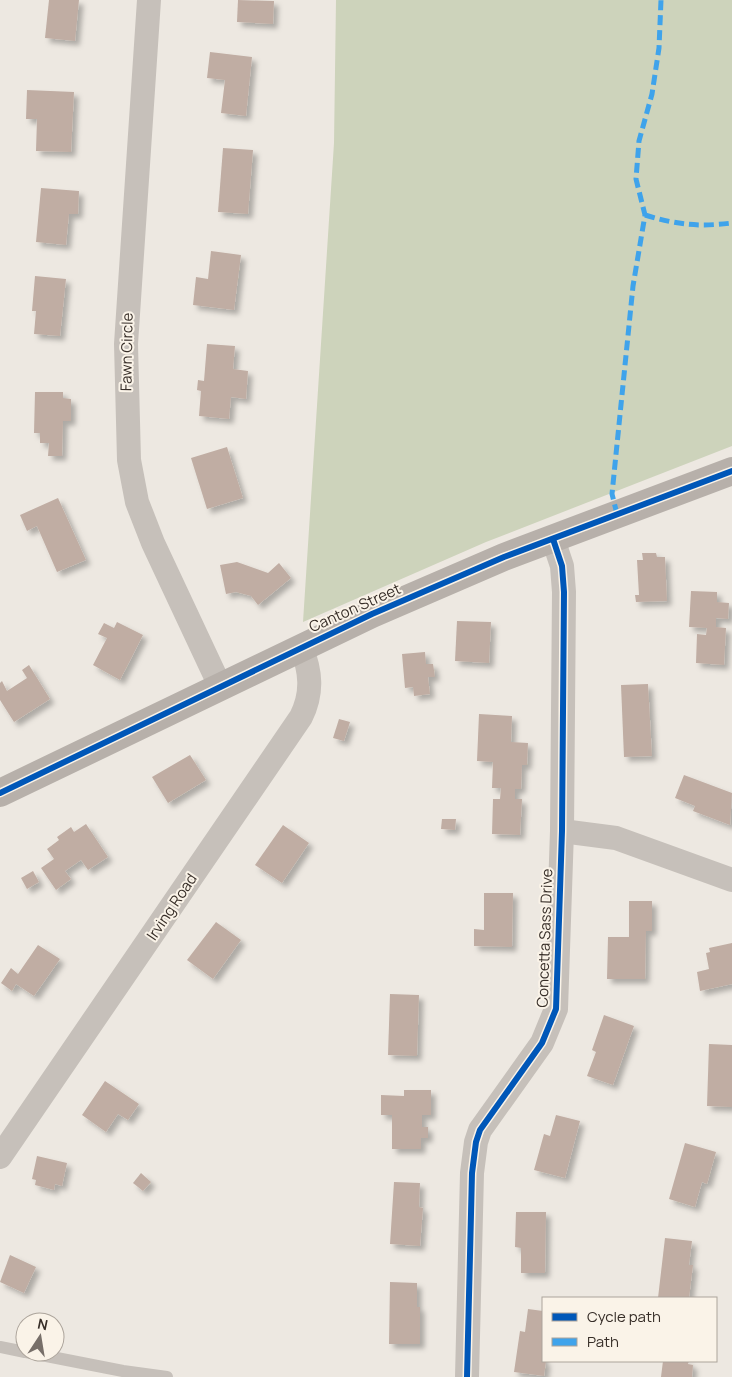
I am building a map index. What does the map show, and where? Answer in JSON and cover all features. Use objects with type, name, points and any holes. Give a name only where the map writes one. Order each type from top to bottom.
[{"type":"main road","name":"Canton Street","points":[[0,793],[301,647],[439,585],[553,539],[732,471]]},
{"type":"street","name":"Fawn Circle","points":[[148,0],[126,344],[129,460],[138,502],[150,536],[179,603],[220,686]]},
{"type":"street","name":"Concetta Sass Drive","points":[[467,1377],[472,1173],[476,1142],[487,1118],[542,1043],[553,1020],[557,997],[562,831],[564,579],[553,539]]},
{"type":"street","name":"Irving Road","points":[[0,1157],[301,717],[309,698],[310,688],[308,664],[301,647]]},
{"type":"street","points":[[562,831],[616,838],[732,880]]},
{"type":"lane","points":[[0,1347],[15,1350]]},
{"type":"lane","points":[[65,1360],[123,1371],[168,1377]]},
{"type":"green space","points":[[336,0],[732,0],[732,446],[486,542],[303,622],[334,143]]},
{"type":"building","points":[[49,0],[79,0],[75,41],[45,38]]},
{"type":"building","points":[[238,0],[274,1],[273,24],[237,22]]},
{"type":"building","points":[[210,52],[252,57],[246,116],[221,113],[225,80],[207,78]]},
{"type":"building","points":[[27,90],[74,92],[71,152],[36,151],[37,119],[26,119]]},
{"type":"building","points":[[223,148],[253,150],[248,214],[218,212]]},
{"type":"building","points":[[41,188],[79,191],[78,214],[69,214],[66,245],[36,242]]},
{"type":"building","points":[[211,251],[241,255],[234,310],[193,305],[196,277],[208,279]]},
{"type":"building","points":[[35,276],[66,279],[60,336],[34,334],[36,311],[32,311]]},
{"type":"building","points":[[207,344],[235,346],[233,369],[248,371],[246,399],[231,397],[229,419],[199,416],[201,391],[197,390],[198,380],[204,381]]},
{"type":"building","points":[[35,392],[63,392],[63,398],[71,399],[71,421],[63,421],[62,456],[48,456],[49,443],[40,443],[40,433],[34,433]]},
{"type":"building","points":[[227,447],[243,498],[207,509],[191,458]]},
{"type":"building","points":[[58,498],[86,560],[57,572],[37,526],[27,531],[20,515]]},
{"type":"building","points":[[642,553],[656,553],[657,557],[665,557],[667,601],[636,602],[635,595],[639,595],[637,560],[643,560]]},
{"type":"building","points":[[237,562],[268,573],[279,563],[291,578],[258,605],[251,596],[236,592],[226,594],[220,565]]},
{"type":"building","points":[[691,591],[717,592],[717,602],[729,603],[728,619],[716,618],[716,627],[726,628],[724,665],[696,663],[697,634],[706,635],[707,628],[689,627]]},
{"type":"building","points":[[457,621],[491,622],[489,663],[455,661]]},
{"type":"building","points":[[117,622],[143,635],[120,680],[93,665],[107,638],[98,634],[104,623],[114,628]]},
{"type":"building","points":[[425,652],[426,664],[433,664],[435,677],[428,677],[430,694],[414,696],[413,687],[405,688],[402,654]]},
{"type":"building","points":[[29,665],[50,699],[14,722],[0,700],[0,683],[2,681],[7,691],[27,678],[22,670]]},
{"type":"building","points":[[648,684],[652,756],[624,757],[621,685]]},
{"type":"building","points":[[479,714],[512,716],[511,742],[528,743],[527,765],[522,765],[521,789],[515,789],[515,799],[522,799],[520,835],[492,834],[493,799],[500,799],[501,788],[492,788],[493,762],[477,761]]},
{"type":"building","points":[[339,719],[350,722],[344,741],[333,738]]},
{"type":"building","points":[[190,755],[206,780],[168,803],[152,777]]},
{"type":"building","points":[[684,775],[732,793],[730,825],[693,811],[695,806],[675,798]]},
{"type":"building","points":[[442,819],[456,819],[455,830],[441,829]]},
{"type":"building","points":[[86,824],[108,857],[88,870],[81,860],[65,871],[71,879],[56,890],[41,868],[54,859],[47,849],[59,840],[57,837],[71,827],[74,832]]},
{"type":"building","points":[[283,825],[309,843],[282,883],[255,865]]},
{"type":"building","points":[[33,871],[39,882],[27,889],[21,878]]},
{"type":"building","points":[[484,893],[513,893],[512,947],[474,946],[474,929],[484,930]]},
{"type":"building","points":[[629,901],[652,901],[652,931],[646,931],[645,979],[607,979],[608,937],[629,937]]},
{"type":"building","points":[[216,922],[241,940],[213,979],[187,960]]},
{"type":"building","points":[[732,943],[732,984],[700,991],[697,972],[709,969],[706,953],[710,952],[709,948]]},
{"type":"building","points":[[38,945],[60,959],[34,996],[16,984],[12,991],[1,983],[11,968],[18,974]]},
{"type":"building","points":[[390,994],[419,995],[417,1056],[388,1055]]},
{"type":"building","points":[[604,1015],[634,1026],[613,1085],[587,1076],[596,1052],[592,1050]]},
{"type":"building","points":[[709,1044],[732,1045],[732,1107],[707,1106]]},
{"type":"building","points":[[105,1081],[139,1104],[128,1120],[118,1114],[106,1132],[82,1115]]},
{"type":"building","points":[[404,1090],[431,1090],[431,1115],[422,1115],[422,1127],[428,1127],[428,1138],[421,1138],[421,1149],[392,1149],[392,1115],[381,1115],[381,1095],[404,1096]]},
{"type":"building","points":[[556,1115],[580,1121],[565,1178],[534,1170],[544,1134],[550,1136]]},
{"type":"building","points":[[685,1143],[716,1152],[707,1184],[702,1182],[695,1207],[669,1199]]},
{"type":"building","points":[[37,1156],[67,1163],[62,1186],[55,1184],[54,1190],[35,1185],[36,1180],[32,1179]]},
{"type":"building","points":[[141,1173],[151,1182],[143,1191],[133,1183]]},
{"type":"building","points":[[394,1182],[420,1183],[419,1207],[423,1208],[420,1246],[390,1244]]},
{"type":"building","points":[[516,1212],[546,1212],[545,1273],[521,1273],[521,1248],[515,1247]]},
{"type":"building","points":[[665,1238],[692,1241],[689,1265],[693,1265],[689,1297],[658,1297]]},
{"type":"building","points":[[10,1255],[36,1267],[24,1293],[0,1282]]},
{"type":"building","points":[[390,1282],[417,1283],[417,1307],[420,1307],[420,1344],[389,1344]]},
{"type":"building","points":[[528,1309],[542,1311],[542,1362],[546,1362],[544,1376],[514,1372],[520,1331],[525,1332]]},
{"type":"building","points":[[663,1362],[689,1362],[688,1364],[693,1365],[692,1377],[661,1377]]},
{"type":"marked path","points":[[617,514],[612,494],[633,286],[645,215],[636,179],[639,141],[652,94],[659,48],[661,0]]},
{"type":"marked path","points":[[645,215],[688,224],[732,223]]},
{"type":"cycle path","points":[[0,793],[372,614],[504,557],[732,471]]},
{"type":"cycle path","points":[[467,1377],[472,1173],[476,1142],[480,1130],[542,1043],[556,1009],[562,831],[564,592],[562,566],[553,539]]}]
